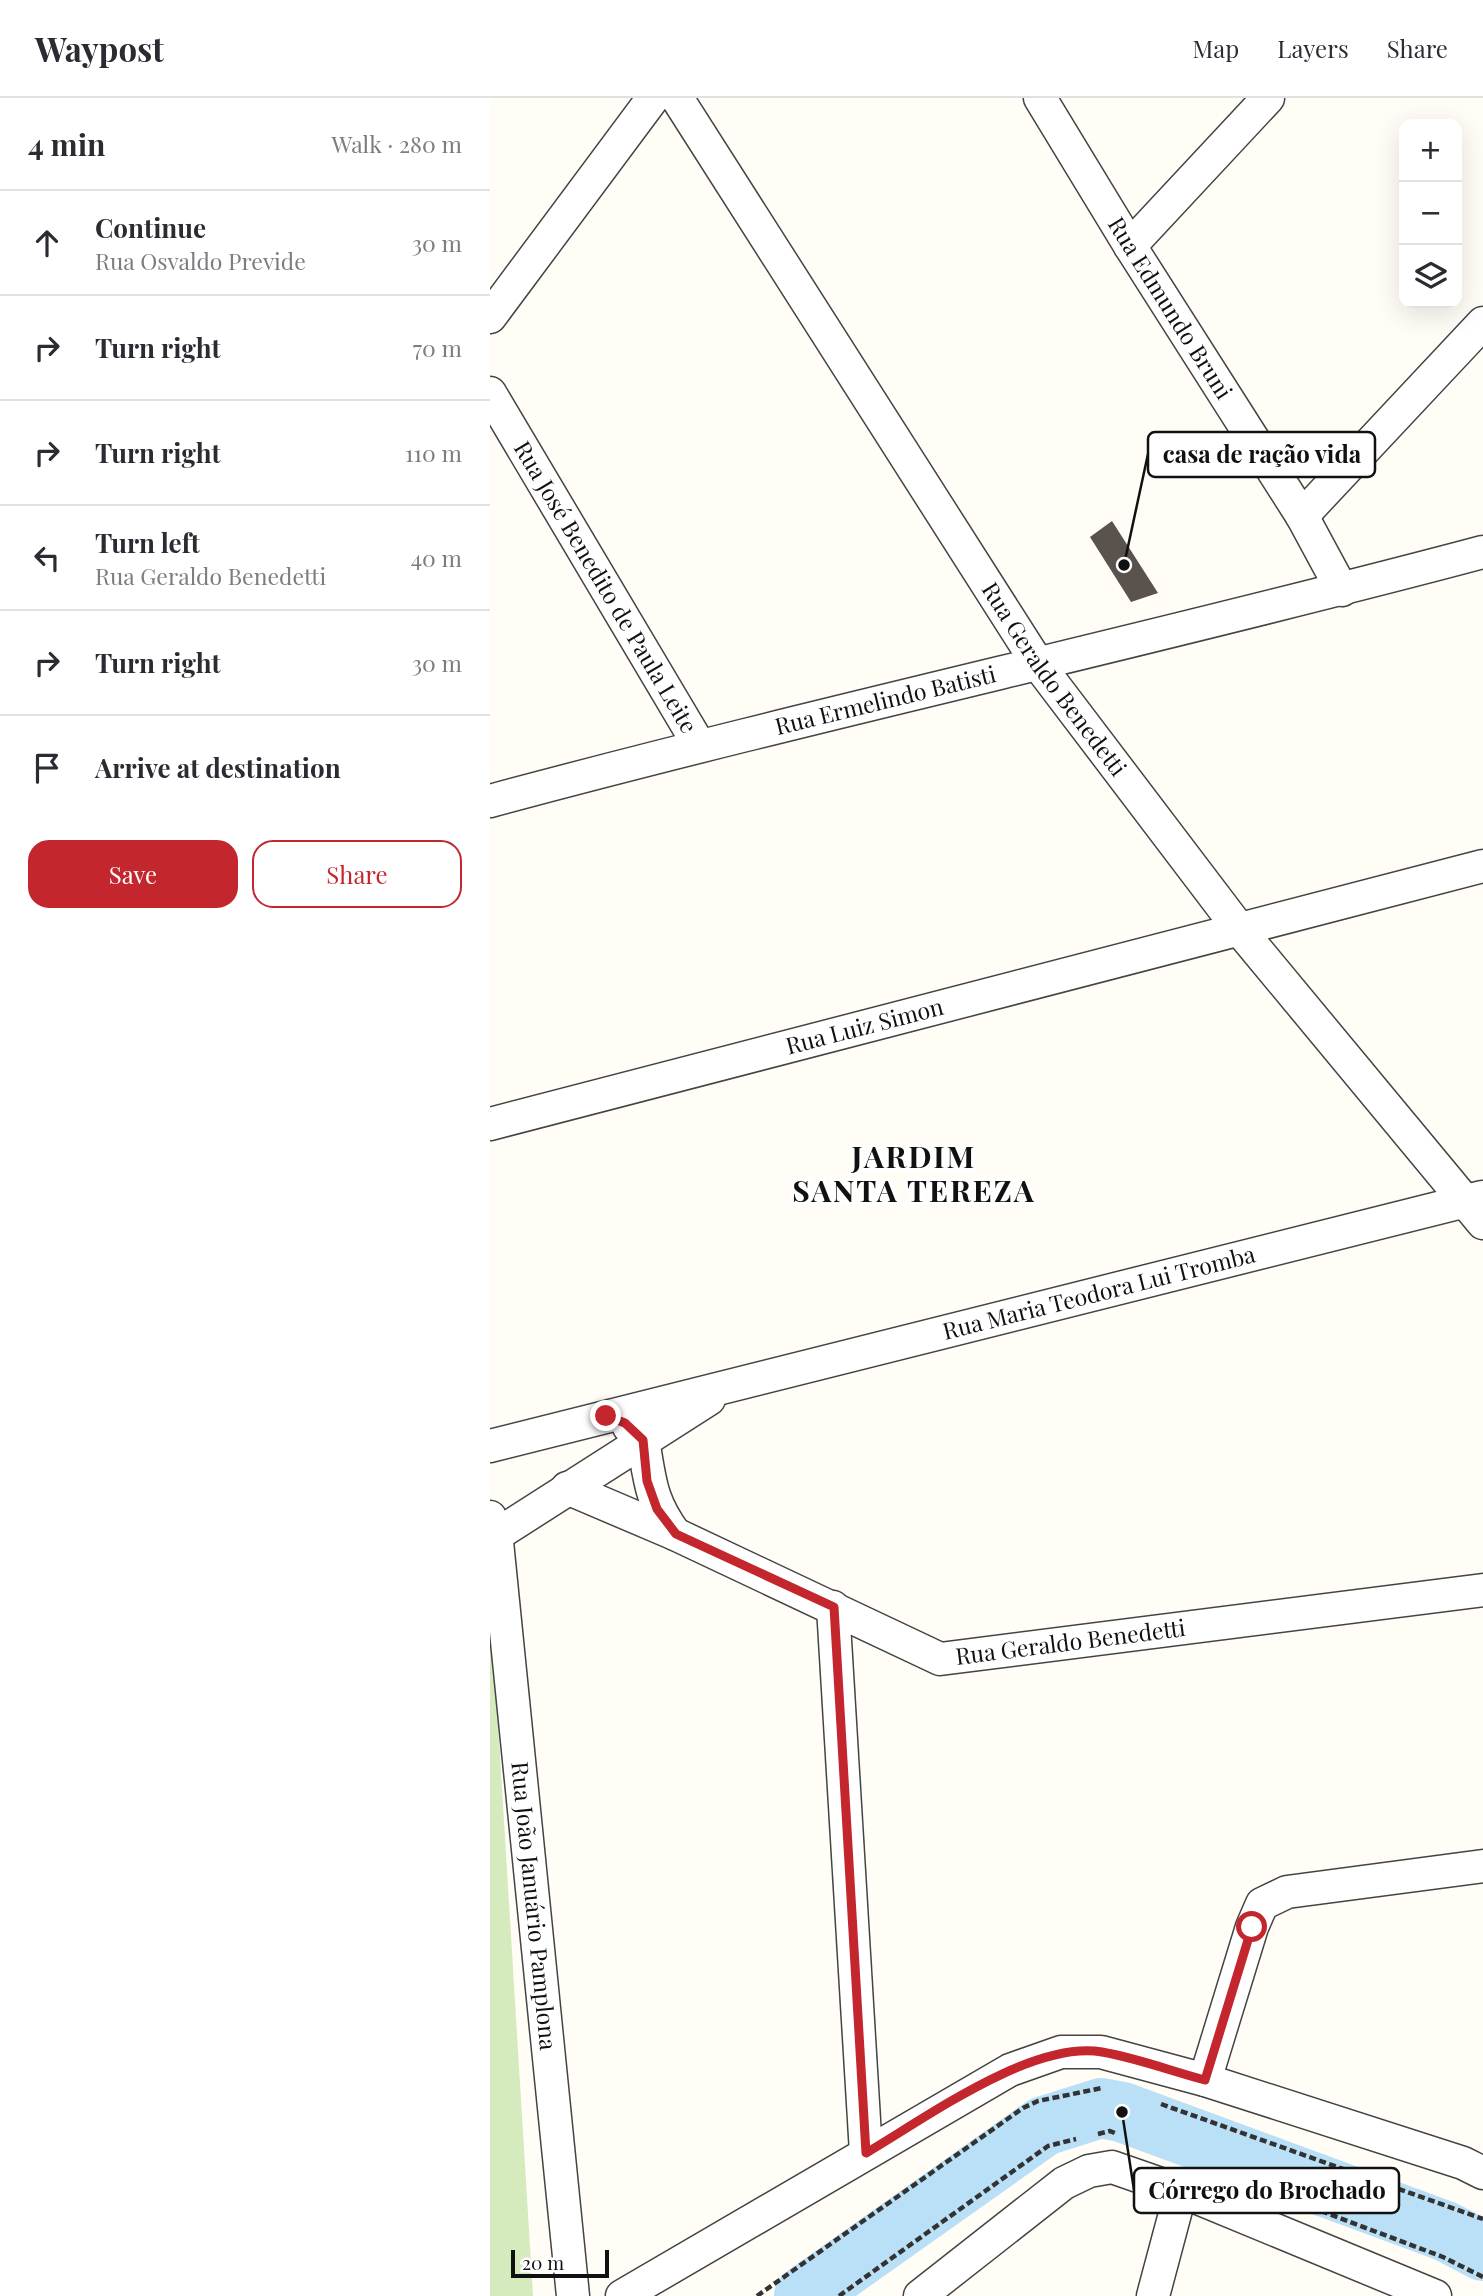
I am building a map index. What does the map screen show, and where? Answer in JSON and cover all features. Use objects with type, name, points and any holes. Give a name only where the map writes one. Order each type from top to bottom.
[{"type":"street","points":[[490,317],[653,98]]},
{"type":"street","name":"Rua Geraldo Benedetti","points":[[677,98],[1038,664],[1240,930],[1477,1207]]},
{"type":"street","name":"Rua Edmundo Bruni","points":[[1040,98],[1130,246],[1302,516],[1342,590]]},
{"type":"street","points":[[1130,246],[1268,98]]},
{"type":"street","points":[[1302,516],[1483,323]]},
{"type":"street","name":"Rua José Benedito de Paula Leite","points":[[490,393],[699,745]]},
{"type":"street","name":"Rua Ermelindo Batisti","points":[[490,801],[699,745],[1342,590],[1483,552]]},
{"type":"street","name":"Rua Luiz Simon","points":[[490,1124],[1483,866]]},
{"type":"street","name":"Rua Maria Teodora Lui Tromba","points":[[490,1446],[734,1384],[1477,1207]]},
{"type":"street","name":"Rua Maria Teodora Lui Tromba","points":[[492,1529],[567,1488],[734,1384]]},
{"type":"street","points":[[606,1416],[625,1423],[643,1440],[647,1481],[657,1509],[676,1534]]},
{"type":"street","name":"Rua Geraldo Benedetti","points":[[567,1488],[676,1534],[940,1659],[1483,1590]]},
{"type":"street","name":"Rua João Januário Pamplona","points":[[492,1529],[573,2296]]},
{"type":"street","points":[[834,1607],[866,2153]]},
{"type":"street","points":[[1205,2080],[1252,1927],[1262,1904],[1287,1892],[1483,1866]]},
{"type":"street","points":[[622,2296],[1010,2070],[1061,2052],[1101,2052],[1205,2080],[1463,2164],[1483,2173]]},
{"type":"street","points":[[920,2296],[1064,2183],[1088,2171],[1112,2167],[1181,2191],[1434,2296]]},
{"type":"street","points":[[1153,2296],[1181,2191]]},
{"type":"green space","points":[[490,1633],[494,1657],[533,2296],[490,2296]]},
{"type":"building","points":[[1112,521],[1158,593],[1131,602],[1090,537]]},
{"type":"waterway","points":[[804,2296],[1044,2126],[1101,2108],[1122,2112],[1445,2231],[1483,2251]]},
{"type":"place","name":"casa de ração vida","points":[[1124,565]]},
{"type":"place","name":"Córrego do Brochado","points":[[1122,2112]]},
{"type":"district","name":"JARDIM SANTA TEREZA","points":[[914,1175]]},
{"type":"route","points":[[606,1416],[625,1423],[643,1440],[647,1481],[657,1509],[676,1534],[834,1607],[866,2153],[1010,2070],[1061,2052],[1101,2052],[1205,2080],[1252,1927]]}]
